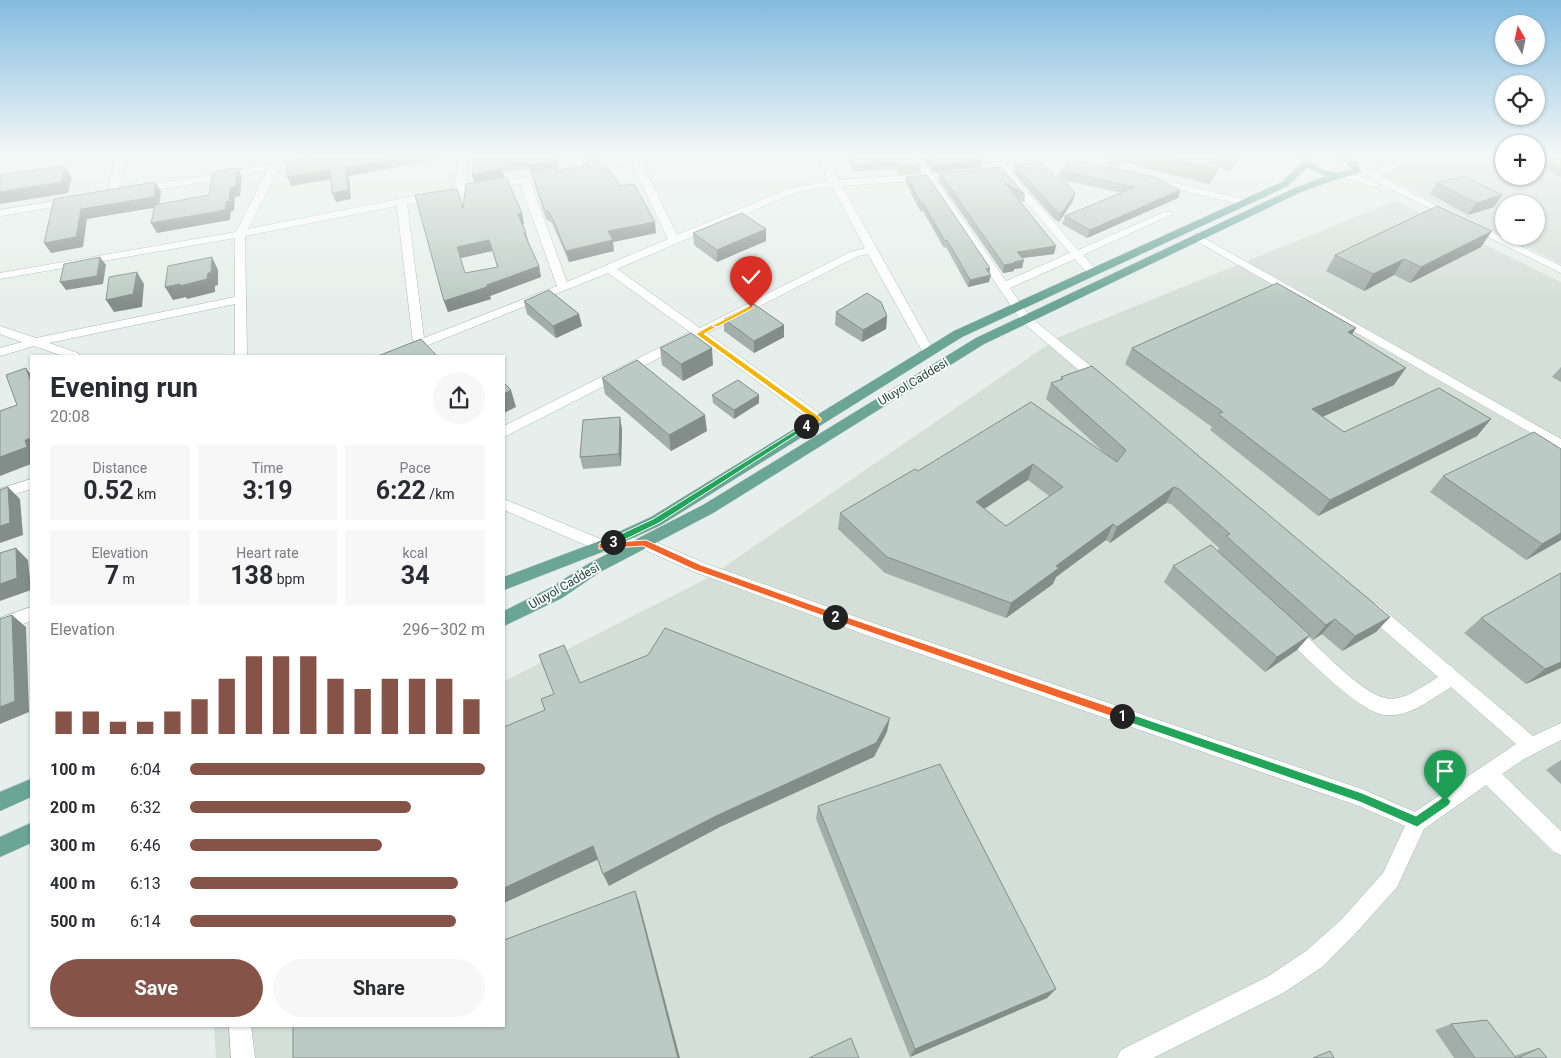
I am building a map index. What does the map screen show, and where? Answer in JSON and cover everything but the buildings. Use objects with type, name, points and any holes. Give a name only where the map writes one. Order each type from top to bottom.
[{"type":"main road","name":"Uluyol Caddesi","points":[[505,584],[602,546],[656,521],[958,334],[1236,205]]},
{"type":"main road","name":"Uluyol Caddesi","points":[[505,618],[556,593],[594,568],[708,509],[980,341],[1265,205]]},
{"type":"main road","points":[[0,802],[30,788]]},
{"type":"main road","points":[[0,847],[30,833]]},
{"type":"street","points":[[0,214],[48,205]]},
{"type":"street","points":[[240,355],[240,234],[255,205]]},
{"type":"street","points":[[0,276],[240,234],[381,205]]},
{"type":"street","points":[[403,205],[419,345]]},
{"type":"street","points":[[533,205],[563,288]]},
{"type":"street","points":[[657,205],[674,240]]},
{"type":"street","points":[[393,355],[563,288],[757,205]]},
{"type":"street","points":[[847,205],[928,351]]},
{"type":"street","points":[[952,205],[1003,287],[1026,319],[1110,389]]},
{"type":"street","points":[[1033,205],[1092,272]]},
{"type":"street","points":[[1430,206],[1561,270]]},
{"type":"street","points":[[1003,287],[1168,214]]},
{"type":"street","points":[[1197,237],[1561,445]]},
{"type":"street","points":[[505,431],[854,254],[871,250]]},
{"type":"street","points":[[608,268],[818,419]]},
{"type":"street","points":[[0,352],[36,342],[240,298]]},
{"type":"street","points":[[0,330],[71,355]]},
{"type":"street","points":[[0,494],[30,484]]},
{"type":"street","points":[[505,504],[602,546],[644,543],[698,568],[875,631],[1362,798],[1417,822]]},
{"type":"street","points":[[1361,601],[1532,746]]},
{"type":"street","points":[[0,625],[30,614]]},
{"type":"street","points":[[1276,617],[1356,692],[1385,707],[1411,703],[1452,678]]},
{"type":"street","points":[[1129,1058],[1275,985],[1314,959],[1348,926],[1390,880],[1417,822],[1517,753],[1561,731]]},
{"type":"street","points":[[1488,774],[1561,844]]},
{"type":"street","points":[[240,1027],[243,1058]]},
{"type":"shaded area","points":[[1385,205],[1405,205],[1561,282],[1561,1058],[216,1058],[214,1027],[505,1027],[505,680],[708,578],[1059,337]]},
{"type":"shaded area","points":[[1443,205],[1495,205],[1495,232]]},
{"type":"shaded area","points":[[1545,205],[1561,205],[1561,264],[1523,245],[1545,245]]},
{"type":"route","points":[[751,307],[699,334],[818,419],[656,521],[602,546],[644,543],[698,568],[875,631],[1362,798],[1417,822],[1445,801]]}]
